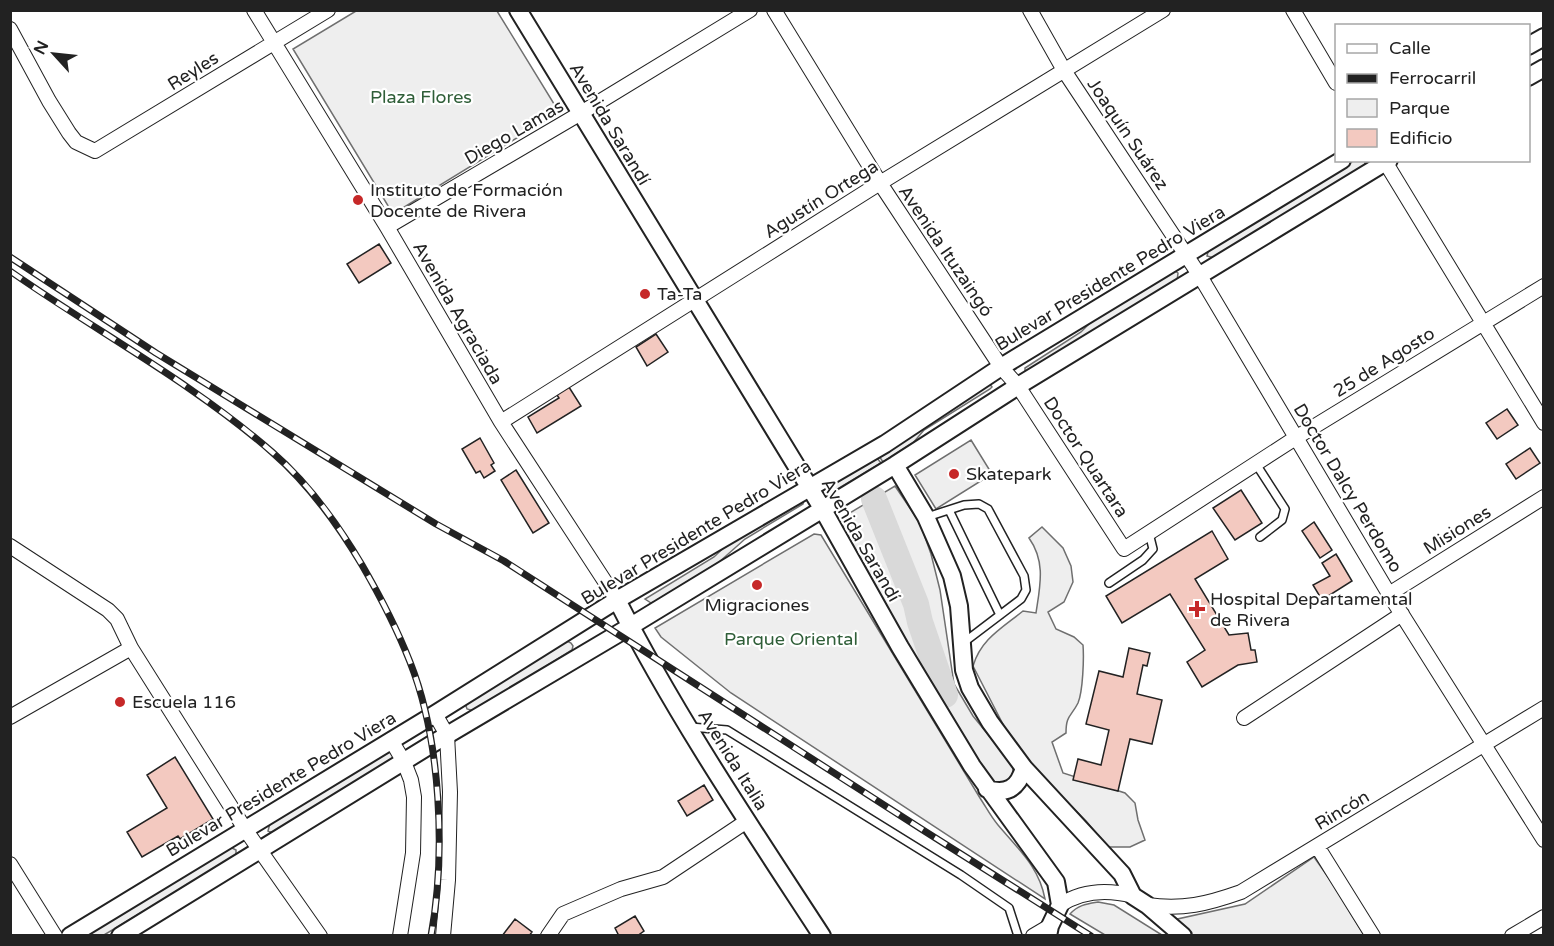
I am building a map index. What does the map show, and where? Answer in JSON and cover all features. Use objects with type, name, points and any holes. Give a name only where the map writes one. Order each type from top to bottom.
[{"type":"street","name":"Avenida Agraciada","points":[[254,10],[387,227],[501,422],[617,600]]},
{"type":"street","name":"Reyles","points":[[10,29],[49,101],[76,142],[95,151],[328,10]]},
{"type":"street","name":"Avenida Sarandí","points":[[518,10],[822,508],[900,647],[987,789],[1056,882],[1060,905]]},
{"type":"street","name":"Diego Lamas","points":[[387,227],[750,10]]},
{"type":"street","name":"Avenida Ituzaingó","points":[[774,10],[880,183],[1001,367],[1018,386]]},
{"type":"street","name":"Joaquín Suárez","points":[[1030,10],[1065,72],[1200,276]]},
{"type":"street","name":"Agustín Ortega","points":[[501,422],[880,183],[1163,10]]},
{"type":"street","points":[[1293,10],[1335,81]]},
{"type":"street","points":[[1530,45],[1544,37]]},
{"type":"street","points":[[1530,76],[1544,68]]},
{"type":"street","name":"Bulevar Presidente Pedro Viera","points":[[70,936],[435,714],[617,600],[885,444],[1001,367],[1339,162]]},
{"type":"street","points":[[120,936],[447,735],[895,465],[1018,386],[1384,162]]},
{"type":"street","points":[[1387,162],[1482,324],[1544,423]]},
{"type":"street","name":"Doctor Dalcy Perdomo","points":[[1200,276],[1389,594],[1544,840]]},
{"type":"street","name":"25 de Agosto","points":[[1124,549],[1297,437],[1544,286]]},
{"type":"street","name":"Doctor Quartara","points":[[1018,386],[1124,549]]},
{"type":"street","points":[[895,465],[926,517],[952,576],[959,606],[964,670],[970,688],[990,722],[1024,768],[1122,874],[1140,900],[1183,936]]},
{"type":"street","name":"Misiones","points":[[1389,594],[1544,497]]},
{"type":"street","points":[[10,546],[108,610],[117,619],[131,648],[258,850],[320,936]]},
{"type":"street","name":"Avenida Italia","points":[[617,600],[641,648],[747,821],[822,936]]},
{"type":"street","points":[[1244,718],[1402,614]]},
{"type":"street","points":[[10,717],[131,648]]},
{"type":"street","name":"Rincón","points":[[1060,905],[1089,892],[1110,892],[1181,907],[1197,906],[1241,892],[1544,708]]},
{"type":"street","points":[[435,714],[447,735],[450,792],[448,880],[443,936]]},
{"type":"street","points":[[391,740],[404,762],[414,797],[413,853],[400,936]]},
{"type":"street","points":[[987,789],[999,793],[1012,789],[1020,780],[1024,768]]},
{"type":"street","points":[[548,936],[563,914],[621,889],[663,877],[747,821]]},
{"type":"street","points":[[1317,846],[1373,936]]},
{"type":"street","points":[[10,864],[55,936]]},
{"type":"street","points":[[1034,936],[1049,931],[1060,905]]},
{"type":"street","points":[[1512,936],[1544,917]]},
{"type":"lane","points":[[1256,464],[1285,509],[1282,520],[1260,537]]},
{"type":"lane","points":[[926,517],[964,505],[978,504],[988,509],[1024,576],[1026,590],[1021,599],[963,643]]},
{"type":"lane","points":[[949,510],[1000,615]]},
{"type":"lane","points":[[1109,583],[1143,560],[1153,549],[1149,533]]},
{"type":"lane","points":[[690,726],[727,730],[962,875],[1009,908],[1018,936]]},
{"type":"green space","name":"Plaza Flores","points":[[356,11],[497,11],[559,112],[393,214],[293,49]]},
{"type":"green space","points":[[1351,162],[1365,162],[1365,167],[1214,258],[1207,256],[1209,248]]},
{"type":"green space","points":[[1175,271],[1178,273],[1177,281],[1025,372],[1025,368],[1081,332],[1100,313]]},
{"type":"green space","points":[[989,383],[992,387],[990,389],[924,430],[913,443],[883,462],[879,456]]},
{"type":"green space","name":"Skatepark","points":[[971,440],[992,474],[936,509],[915,475]]},
{"type":"green space","points":[[877,458],[881,463],[831,493],[826,491],[827,488]]},
{"type":"green space","points":[[895,486],[920,523],[931,554],[940,590],[954,684],[973,716],[1013,765],[1013,775],[1004,783],[992,782],[849,549],[838,520]]},
{"type":"green space","points":[[804,499],[803,504],[745,539],[718,563],[656,601],[651,603],[645,599],[714,557],[735,537]]},
{"type":"green space","points":[[1042,527],[1063,548],[1071,566],[1073,582],[1064,602],[1048,612],[1056,629],[1074,637],[1083,645],[1080,698],[1068,719],[1066,733],[1052,742],[1063,773],[1125,793],[1135,803],[1145,840],[1130,847],[1108,847],[1034,768],[1008,734],[973,666],[981,648],[1000,629],[1023,611],[1036,613],[1040,565],[1029,538]]},
{"type":"green space","name":"Parque Oriental","points":[[814,534],[821,535],[991,815],[1033,868],[1045,899],[731,693],[661,637],[655,628]]},
{"type":"green space","points":[[565,640],[571,643],[572,650],[474,711],[467,709],[465,703]]},
{"type":"green space","points":[[391,748],[397,758],[275,834],[268,831],[270,823]]},
{"type":"green space","points":[[230,847],[236,850],[236,856],[104,935],[83,936]]},
{"type":"green space","points":[[1314,857],[1364,935],[1192,935],[1173,920],[1245,904]]},
{"type":"green space","points":[[1098,902],[1114,905],[1162,935],[1105,935],[1070,914],[1086,904]]},
{"type":"building","points":[[379,244],[391,263],[359,283],[347,264]]},
{"type":"building","points":[[656,334],[668,352],[647,366],[636,347]]},
{"type":"building","points":[[567,384],[581,406],[537,433],[528,417],[559,398],[555,392]]},
{"type":"building","points":[[1507,409],[1518,425],[1497,439],[1486,423]]},
{"type":"building","points":[[480,438],[494,463],[491,465],[495,471],[484,478],[480,471],[476,473],[462,449]]},
{"type":"building","points":[[1530,448],[1540,463],[1516,479],[1506,464]]},
{"type":"building","points":[[516,470],[549,523],[533,533],[501,480]]},
{"type":"building","points":[[1241,490],[1262,523],[1235,540],[1213,508]]},
{"type":"building","points":[[1314,522],[1332,550],[1320,558],[1302,531]]},
{"type":"building","name":"Hospital Departamental de Rivera","points":[[1212,531],[1228,559],[1195,579],[1229,635],[1248,633],[1251,650],[1255,650],[1257,662],[1238,665],[1202,687],[1187,662],[1205,650],[1170,594],[1122,623],[1106,596]]},
{"type":"building","points":[[1336,554],[1352,581],[1322,600],[1313,585],[1330,576],[1322,563]]},
{"type":"building","points":[[1129,648],[1150,653],[1147,666],[1143,665],[1137,694],[1162,700],[1152,744],[1130,739],[1118,791],[1073,780],[1078,759],[1101,765],[1109,730],[1086,724],[1099,671],[1123,677]]},
{"type":"building","points":[[175,757],[213,819],[180,839],[178,836],[142,857],[127,832],[167,808],[147,775]]},
{"type":"building","points":[[704,785],[713,800],[687,816],[678,801]]},
{"type":"building","points":[[635,916],[644,931],[637,936],[619,936],[615,928]]},
{"type":"building","points":[[515,919],[532,932],[529,936],[502,936]]},
{"type":"waterway","points":[[874,499],[916,604],[945,695]]},
{"type":"railway","points":[[10,257],[156,353],[436,524],[504,561],[1091,936]]},
{"type":"railway","points":[[10,271],[177,380],[272,452],[322,505],[352,549],[382,601],[405,650],[420,693],[428,726],[438,798],[439,834],[436,904],[431,936]]},
{"type":"place","name":"Instituto de Formación Docente de Rivera","points":[[358,200]]},
{"type":"place","name":"Ta-Ta","points":[[645,294]]},
{"type":"place","name":"Skatepark","points":[[954,474]]},
{"type":"place","name":"Migraciones","points":[[757,585]]},
{"type":"place","name":"Hospital Departamental de Rivera","points":[[1197,609]]},
{"type":"place","name":"Escuela 116","points":[[120,702]]}]
